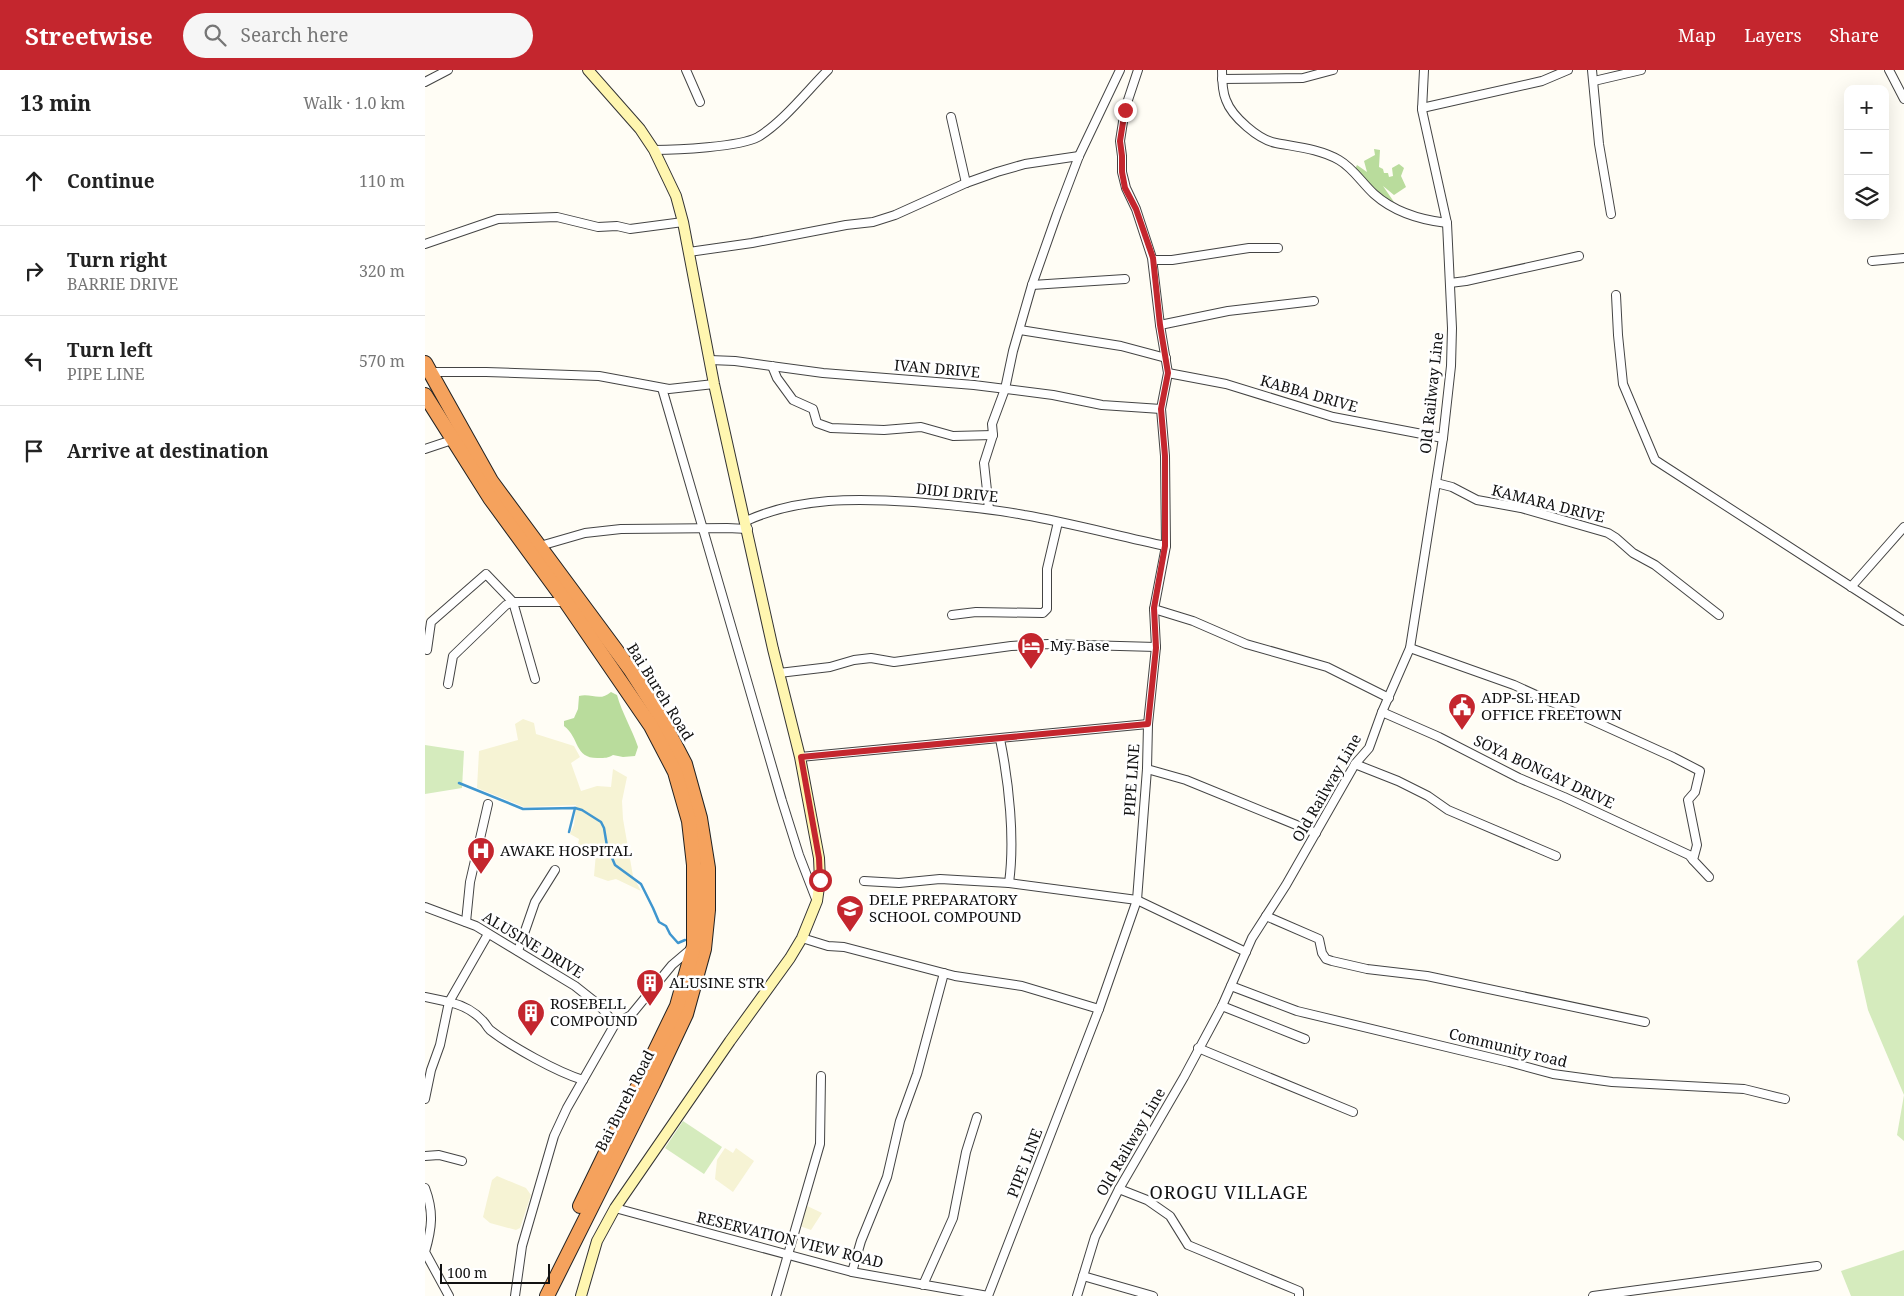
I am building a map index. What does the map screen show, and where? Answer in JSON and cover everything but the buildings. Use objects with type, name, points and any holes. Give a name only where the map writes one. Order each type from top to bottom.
[{"type":"highway","name":"Bai Bureh Road","points":[[426,369],[491,481],[630,669],[659,716],[685,764],[700,818],[708,868],[708,910],[704,948],[686,1014],[547,1296]]},
{"type":"highway","name":"Bai Bureh Road","points":[[425,394],[490,498],[567,602],[651,726],[675,772],[689,821],[693,856],[694,946],[677,1006],[537,1296]]},
{"type":"street","points":[[425,82],[437,73],[448,70]]},
{"type":"street","points":[[581,1296],[597,1241],[615,1208],[730,1041],[790,958],[802,938],[817,901],[820,880],[819,858],[801,757],[779,673],[714,384],[683,222],[676,196],[654,150],[640,129],[589,70]]},
{"type":"street","points":[[686,70],[700,102]]},
{"type":"street","points":[[654,150],[675,150],[742,142],[756,138],[773,127],[828,70]]},
{"type":"street","points":[[989,509],[984,463],[993,435],[992,424],[1005,389],[1013,351],[1032,285],[1079,156],[1121,70]]},
{"type":"street","name":"PIPE LINE","points":[[988,1296],[1099,1008],[1137,900],[1147,769],[1148,724],[1156,648],[1154,608],[1165,546],[1165,456],[1161,409],[1168,373],[1160,325],[1153,260],[1136,209],[1125,188],[1122,172],[1120,141],[1125,110],[1138,70]]},
{"type":"street","points":[[1222,70],[1226,101],[1239,119],[1254,132],[1275,143],[1289,144],[1339,160],[1357,175],[1374,195],[1398,210],[1422,220],[1447,223]]},
{"type":"street","points":[[1222,79],[1303,78],[1333,70]]},
{"type":"street","name":"Old Railway Line","points":[[1077,1296],[1095,1238],[1119,1189],[1184,1077],[1222,1006],[1252,938],[1316,833],[1355,764],[1369,748],[1382,712],[1410,648],[1443,438],[1451,366],[1452,328],[1447,223],[1423,108],[1425,70]]},
{"type":"street","points":[[1423,108],[1542,81],[1568,70]]},
{"type":"street","points":[[1592,70],[1599,144],[1611,214]]},
{"type":"street","points":[[1594,81],[1641,70]]},
{"type":"street","points":[[1889,70],[1904,99]]},
{"type":"street","points":[[951,117],[966,183]]},
{"type":"street","points":[[689,252],[873,222],[966,183],[1025,164],[1079,156]]},
{"type":"street","points":[[425,244],[498,219],[557,217],[598,227],[617,226],[630,229],[683,222]]},
{"type":"street","points":[[1153,260],[1172,260],[1249,248],[1278,248]]},
{"type":"street","points":[[1450,284],[1579,256]]},
{"type":"street","points":[[1871,261],[1904,258]]},
{"type":"street","points":[[1032,285],[1125,279]]},
{"type":"street","points":[[1616,294],[1617,335],[1623,384],[1655,460],[1851,587],[1902,617]]},
{"type":"street","points":[[1160,325],[1228,311],[1314,301]]},
{"type":"street","points":[[1020,330],[1121,346],[1166,358]]},
{"type":"street","name":"IVAN DRIVE","points":[[710,360],[735,361],[823,373],[974,385],[1053,395],[1102,405],[1161,409]]},
{"type":"street","points":[[772,366],[777,378],[793,400],[813,408],[817,423],[831,428],[884,430],[921,427],[953,436],[993,435]]},
{"type":"street","points":[[426,369],[599,376],[669,389],[714,384]]},
{"type":"street","name":"KABBA DRIVE","points":[[1168,373],[1226,384],[1333,417],[1443,438]]},
{"type":"street","points":[[662,388],[782,802],[799,855],[817,901]]},
{"type":"street","points":[[425,449],[452,440]]},
{"type":"street","name":"KAMARA DRIVE","points":[[1436,482],[1452,487],[1483,502],[1521,508],[1608,533],[1633,553],[1655,564],[1719,615]]},
{"type":"street","name":"DIDI DRIVE","points":[[747,525],[762,513],[801,503],[840,500],[905,502],[989,509],[1165,546]]},
{"type":"street","points":[[952,615],[976,612],[1043,613],[1047,609],[1047,569],[1058,522]]},
{"type":"street","points":[[540,546],[585,533],[621,529],[703,528],[747,525]]},
{"type":"street","points":[[1851,587],[1904,527]]},
{"type":"street","points":[[427,650],[428,623],[486,574],[513,602],[535,679]]},
{"type":"street","points":[[448,684],[453,656],[506,605],[513,602],[567,602]]},
{"type":"street","points":[[1154,608],[1193,621],[1246,644],[1327,667],[1389,698]]},
{"type":"street","points":[[779,673],[829,667],[854,660],[871,658],[893,662],[1011,646],[1048,644],[1156,648]]},
{"type":"street","points":[[1410,648],[1514,685],[1700,770],[1695,792],[1688,800],[1697,845],[1693,860]]},
{"type":"street","name":"SOYA BONGAY DRIVE","points":[[1382,712],[1439,737],[1519,778],[1689,855],[1709,877]]},
{"type":"street","points":[[801,757],[1148,724]]},
{"type":"street","points":[[1000,739],[1006,771],[1010,817],[1011,870],[1009,883]]},
{"type":"street","points":[[1355,764],[1399,781],[1428,796],[1449,810],[1556,856]]},
{"type":"street","points":[[1147,769],[1186,780],[1316,833]]},
{"type":"street","points":[[465,922],[470,882],[488,804]]},
{"type":"street","points":[[517,951],[535,902],[555,870]]},
{"type":"street","points":[[864,881],[899,883],[940,879],[1009,883],[1137,900],[1246,952]]},
{"type":"street","name":"ALUSINE DRIVE","points":[[425,907],[465,922],[489,934],[575,986],[599,1005],[615,1024]]},
{"type":"street","points":[[1266,916],[1319,939],[1322,953],[1332,961],[1367,969],[1427,976],[1645,1022]]},
{"type":"street","points":[[425,1099],[431,1070],[441,1045],[449,1002],[489,934]]},
{"type":"street","points":[[802,938],[828,946],[844,947],[944,973],[1022,986],[1099,1008]]},
{"type":"street","points":[[515,1296],[522,1246],[554,1136],[567,1108],[615,1024],[631,1015],[672,964],[694,946]]},
{"type":"street","points":[[852,1272],[861,1241],[887,1177],[900,1121],[917,1074],[944,973]]},
{"type":"street","name":"Community road","points":[[1231,986],[1297,1012],[1553,1074],[1583,1080],[1744,1089],[1785,1099]]},
{"type":"street","points":[[425,996],[459,1004],[474,1013],[489,1029],[519,1048],[570,1076],[583,1080]]},
{"type":"street","points":[[1222,1006],[1305,1039]]},
{"type":"street","points":[[1198,1048],[1353,1112]]},
{"type":"street","points":[[776,1296],[820,1144],[821,1076]]},
{"type":"street","points":[[923,1285],[953,1218],[966,1152],[977,1117]]},
{"type":"street","points":[[425,1156],[439,1155],[462,1161]]},
{"type":"street","points":[[425,1188],[431,1209],[432,1229],[425,1252],[449,1296]]},
{"type":"street","points":[[1119,1189],[1147,1200],[1170,1216],[1188,1244],[1299,1291],[1299,1296]]},
{"type":"street","name":"RESERVATION VIEW ROAD","points":[[615,1208],[852,1272],[988,1296]]},
{"type":"street","points":[[1593,1296],[1817,1266]]},
{"type":"street","points":[[1083,1276],[1153,1296]]},
{"type":"shaded area","points":[[523,719],[534,723],[536,734],[574,746],[580,757],[571,763],[581,791],[597,786],[611,787],[613,769],[627,777],[622,801],[623,819],[633,876],[641,891],[616,879],[608,881],[594,876],[596,853],[578,845],[579,839],[570,834],[574,825],[576,805],[524,807],[477,788],[479,751],[518,740],[515,724]]},
{"type":"shaded area","points":[[725,1148],[733,1153],[736,1148],[754,1161],[733,1192],[715,1179],[717,1160]]},
{"type":"shaded area","points":[[497,1176],[526,1188],[531,1195],[520,1228],[516,1230],[490,1223],[483,1217],[492,1180]]},
{"type":"shaded area","points":[[803,1204],[822,1213],[811,1230],[797,1225]]},
{"type":"green space","points":[[1374,149],[1380,150],[1379,167],[1383,169],[1384,173],[1388,173],[1389,177],[1393,176],[1392,168],[1399,164],[1404,168],[1401,176],[1406,187],[1394,195],[1383,186],[1394,202],[1377,194],[1355,169],[1357,165],[1367,172],[1364,161],[1375,155]]},
{"type":"green space","points":[[611,692],[617,695],[638,747],[635,756],[623,757],[613,755],[605,758],[585,755],[564,726],[564,721],[574,718],[578,709],[579,696],[599,697]]},
{"type":"green space","points":[[425,745],[464,751],[462,788],[425,794]]},
{"type":"green space","points":[[1904,915],[1904,1095],[1868,1010],[1857,961]]},
{"type":"green space","points":[[1904,1095],[1904,1141],[1897,1135]]},
{"type":"green space","points":[[683,1121],[722,1147],[704,1174],[665,1148]]},
{"type":"green space","points":[[1904,1250],[1904,1296],[1851,1296],[1841,1271]]},
{"type":"waterway","points":[[459,783],[523,809],[575,808],[582,810],[601,822],[607,846],[615,865],[641,884],[659,922],[666,926],[678,943],[685,940]]},
{"type":"waterway","points":[[569,832],[575,808]]},
{"type":"place","name":"My Base","points":[[1031,670]]},
{"type":"place","name":"ADP-SL HEAD OFFICE FREETOWN","points":[[1462,731]]},
{"type":"place","name":"AWAKE HOSPITAL","points":[[481,875]]},
{"type":"place","name":"DELE PREPARATORY SCHOOL COMPOUND","points":[[850,933]]},
{"type":"place","name":"ALUSINE STR","points":[[650,1007]]},
{"type":"place","name":"ROSEBELL COMPOUND","points":[[531,1037]]},
{"type":"district","name":"OROGU VILLAGE","points":[[1229,1193]]},
{"type":"route","points":[[820,880],[819,858],[801,757],[1148,724],[1156,648],[1154,608],[1165,546],[1165,456],[1161,409],[1168,373],[1160,325],[1153,258],[1136,209],[1125,188],[1122,172],[1120,141],[1125,110]]}]
